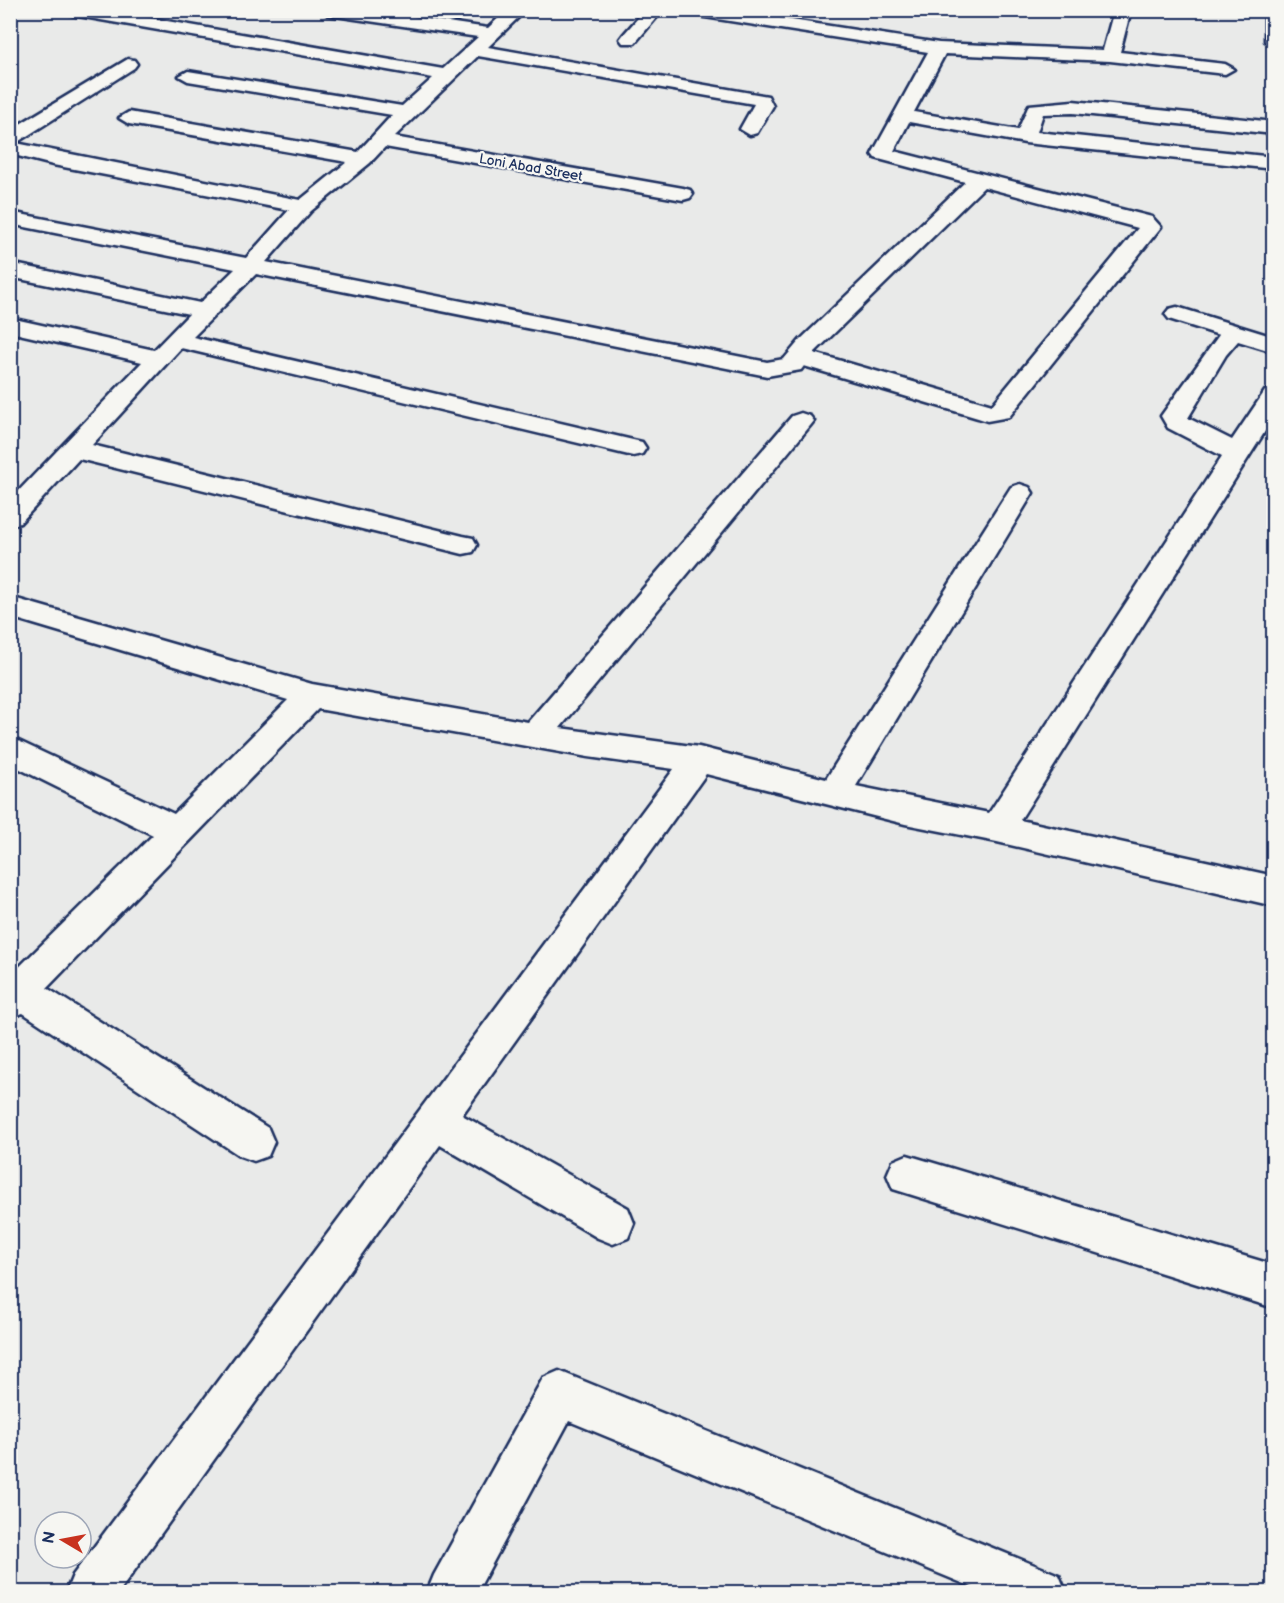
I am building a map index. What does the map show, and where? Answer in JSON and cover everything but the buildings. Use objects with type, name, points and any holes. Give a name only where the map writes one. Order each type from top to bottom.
[{"type":"street","points":[[72,10],[448,75]]},
{"type":"street","points":[[328,10],[492,34]]},
{"type":"street","points":[[10,517],[158,358],[250,267],[304,207],[363,159],[406,112],[518,10]]},
{"type":"street","points":[[629,39],[655,10]]},
{"type":"street","points":[[692,10],[939,48],[1110,56],[1225,69]]},
{"type":"street","points":[[1110,56],[1123,10]]},
{"type":"street","points":[[1274,18],[1274,41]]},
{"type":"street","points":[[801,357],[987,413],[1000,412],[1150,227],[1144,222],[882,154],[939,48]]},
{"type":"street","points":[[475,50],[761,100],[764,106],[750,129]]},
{"type":"street","points":[[10,139],[128,63]]},
{"type":"street","points":[[188,76],[406,112]]},
{"type":"street","points":[[1025,136],[1036,110],[1047,107],[1085,108],[1274,128]]},
{"type":"street","points":[[901,115],[1025,136],[1274,163]]},
{"type":"street","points":[[129,118],[363,159]]},
{"type":"street","name":"Loni Abad Street","points":[[380,140],[682,194]]},
{"type":"street","points":[[10,148],[53,159],[304,207]]},
{"type":"street","points":[[10,218],[767,369],[792,365],[801,357],[808,345],[980,179]]},
{"type":"street","points":[[10,270],[206,311]]},
{"type":"street","points":[[1177,314],[1273,344]]},
{"type":"street","points":[[10,325],[158,358]]},
{"type":"street","points":[[1234,332],[1217,351],[1174,416],[1177,423],[1237,453]]},
{"type":"street","points":[[176,340],[633,448]]},
{"type":"street","points":[[998,828],[1274,396]]},
{"type":"street","points":[[535,736],[801,421]]},
{"type":"street","points":[[73,449],[463,545]]},
{"type":"street","points":[[834,794],[1020,493]]},
{"type":"street","points":[[10,607],[312,696],[535,736],[699,760],[905,811],[998,828],[1274,891]]},
{"type":"street","points":[[254,1142],[15,996],[312,696]]},
{"type":"street","points":[[10,749],[177,831]]},
{"type":"street","points":[[90,1593],[699,760]]},
{"type":"street","points":[[435,1121],[613,1223]]},
{"type":"street","points":[[907,1175],[1274,1287]]},
{"type":"street","points":[[452,1593],[559,1394],[1042,1593]]}]
